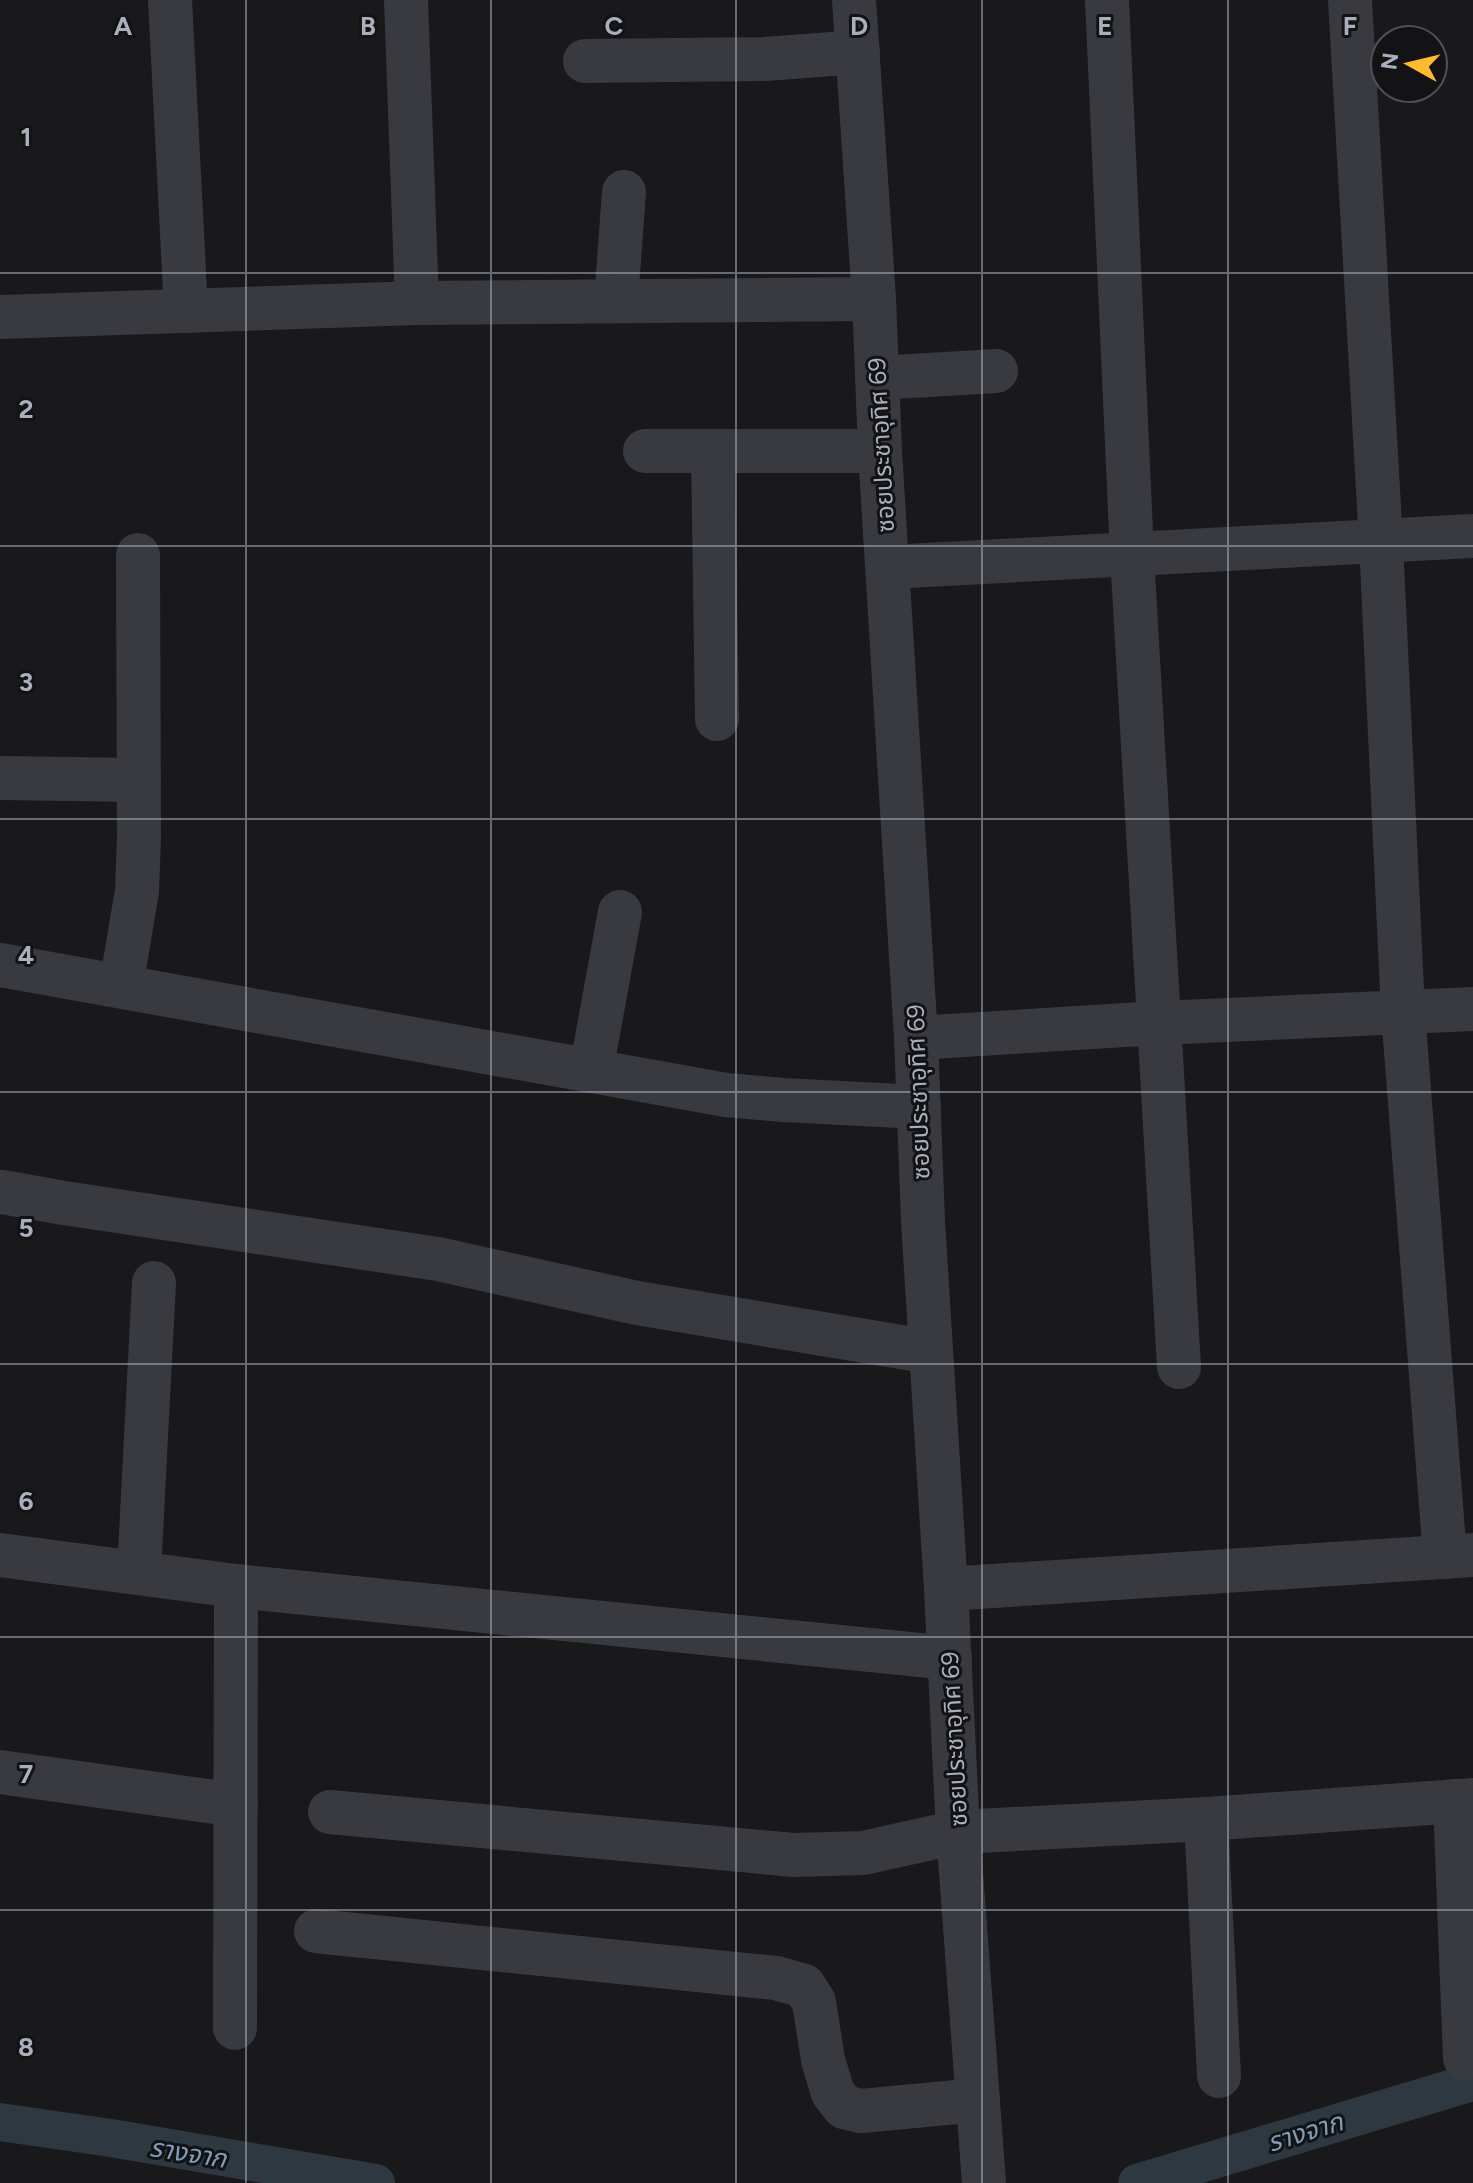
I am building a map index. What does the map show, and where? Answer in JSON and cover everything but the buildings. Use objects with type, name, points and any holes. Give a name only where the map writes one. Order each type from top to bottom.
[{"type":"street","points":[[170,0],[186,311]]},
{"type":"street","points":[[406,0],[417,303]]},
{"type":"street","name":"ซอยประชาอุทิศ 69","points":[[854,0],[916,1038],[923,1221],[958,1832],[984,2179]]},
{"type":"street","points":[[1107,0],[1132,555],[1179,1367]]},
{"type":"street","points":[[946,1589],[1459,1556],[1403,1012],[1381,542],[1350,0]]},
{"type":"street","points":[[585,61],[765,59],[858,52]]},
{"type":"street","points":[[616,301],[624,192]]},
{"type":"street","points":[[0,317],[417,303],[874,299]]},
{"type":"street","points":[[877,378],[996,371]]},
{"type":"street","points":[[645,451],[880,451]]},
{"type":"street","points":[[713,451],[717,719]]},
{"type":"street","points":[[888,567],[1473,536]]},
{"type":"street","points":[[121,986],[137,891],[138,555]]},
{"type":"street","points":[[0,778],[139,780]]},
{"type":"street","points":[[591,1071],[620,912]]},
{"type":"street","points":[[0,965],[726,1095],[919,1107]]},
{"type":"street","points":[[916,1038],[1473,1009]]},
{"type":"street","points":[[2,1192],[438,1259],[637,1303],[931,1352]]},
{"type":"street","points":[[139,1572],[154,1283]]},
{"type":"street","points":[[0,1555],[236,1586],[950,1658]]},
{"type":"street","points":[[235,2028],[236,1586]]},
{"type":"street","points":[[0,1772],[236,1805]]},
{"type":"street","points":[[330,1812],[794,1855],[863,1853],[958,1832],[1206,1819],[1464,1800],[1465,2058]]},
{"type":"street","points":[[1206,1819],[1219,2076]]},
{"type":"street","points":[[316,1931],[776,1978],[804,1986],[814,2002],[823,2060],[833,2093],[844,2107],[861,2111],[978,2100]]},
{"type":"waterway","name":"รางจาก","points":[[1137,2183],[1473,2082]]},
{"type":"waterway","name":"รางจาก","points":[[0,2122],[376,2183]]}]
